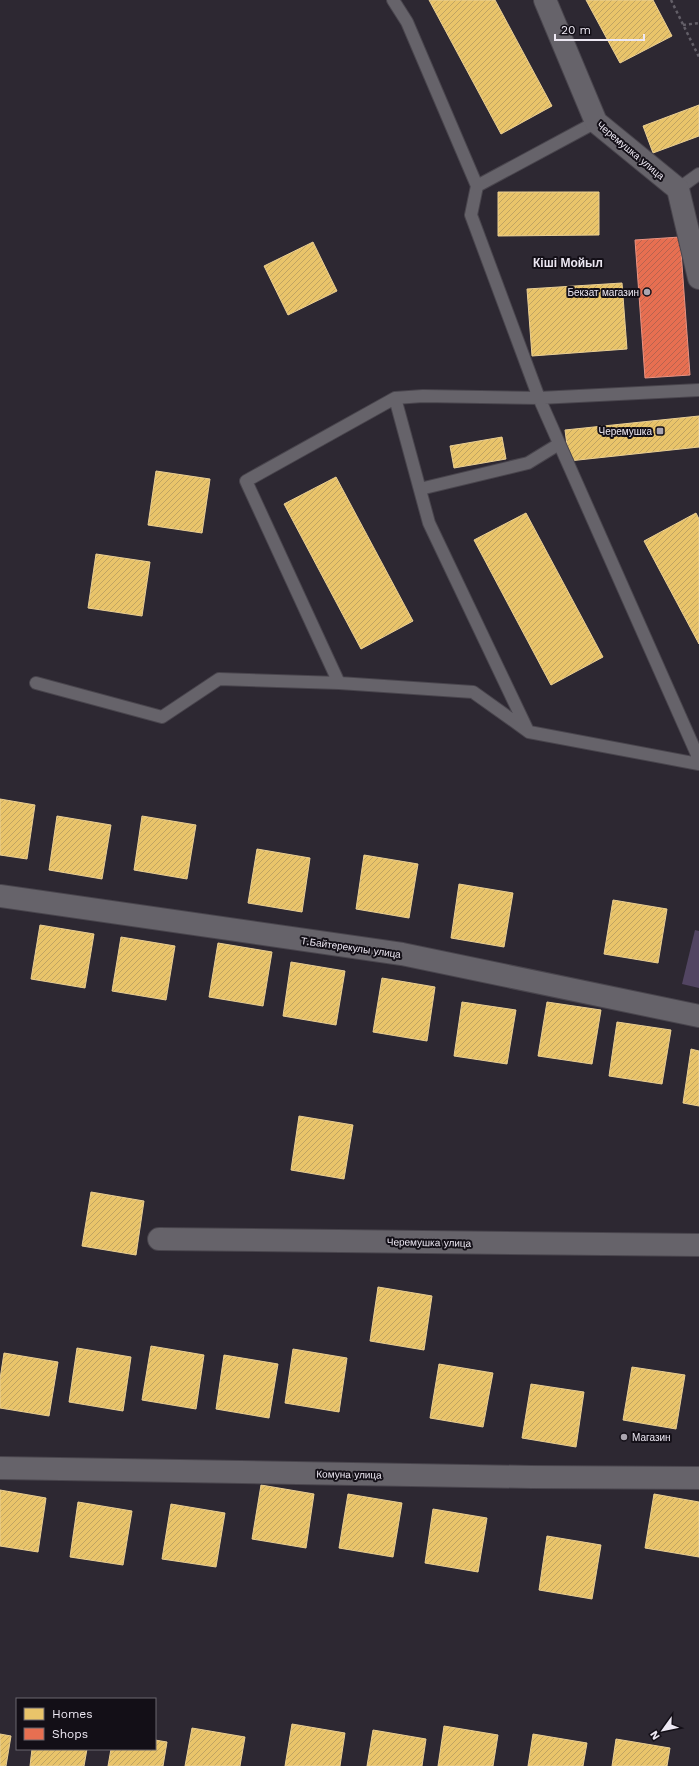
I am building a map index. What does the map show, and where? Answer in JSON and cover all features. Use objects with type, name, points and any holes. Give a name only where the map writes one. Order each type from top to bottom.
[{"type":"street","name":"Черемушка улица","points":[[545,0],[596,122],[678,189]]},
{"type":"street","points":[[678,189],[699,278]]},
{"type":"street","name":"Т.Байтерекулы улица","points":[[0,896],[402,954],[699,1016]]},
{"type":"street","name":"Черемушка улица","points":[[159,1239],[699,1245]]},
{"type":"street","name":"Комуна улица","points":[[0,1468],[532,1477],[699,1478]]},
{"type":"lane","points":[[393,0],[407,22],[477,186],[471,215],[539,398],[699,759]]},
{"type":"lane","points":[[477,186],[596,122]]},
{"type":"lane","points":[[678,189],[699,174]]},
{"type":"lane","points":[[339,682],[246,481],[395,398],[422,396],[539,398],[699,390]]},
{"type":"lane","points":[[395,398],[429,523],[529,732]]},
{"type":"lane","points":[[420,489],[528,463],[559,444]]},
{"type":"lane","points":[[36,683],[162,717],[219,679],[339,682],[473,692],[529,732],[699,764]]},
{"type":"path","points":[[671,0],[699,57]]},
{"type":"path","points":[[683,25],[699,23]]},
{"type":"shaded area","points":[[695,930],[699,931],[699,988],[682,984]]},
{"type":"building: Homes","points":[[429,0],[495,0],[552,106],[501,134]]},
{"type":"building: Homes","points":[[586,0],[653,0],[672,36],[620,63]]},
{"type":"building: Homes","points":[[699,105],[699,136],[653,153],[643,126]]},
{"type":"building: Homes","points":[[498,192],[599,192],[599,235],[498,236]]},
{"type":"building: Homes","points":[[313,242],[337,291],[288,315],[264,266]]},
{"type":"building: Homes","points":[[622,283],[627,349],[532,356],[527,289]]},
{"type":"building: Homes","points":[[699,416],[699,447],[569,461],[565,430]]},
{"type":"building: Homes","points":[[502,437],[506,459],[454,468],[450,446]]},
{"type":"building: Homes","points":[[156,471],[210,479],[202,533],[148,525]]},
{"type":"building: Homes","points":[[336,477],[413,621],[361,649],[284,504]]},
{"type":"building: Homes","points":[[526,513],[603,657],[551,685],[474,540]]},
{"type":"building: Homes","points":[[696,513],[699,519],[699,644],[644,541]]},
{"type":"building: Homes","points":[[96,554],[150,562],[142,616],[88,608]]},
{"type":"building: Homes","points":[[0,799],[35,805],[27,859],[0,855]]},
{"type":"building: Homes","points":[[57,816],[111,825],[102,879],[49,870]]},
{"type":"building: Homes","points":[[142,816],[196,825],[187,879],[134,870]]},
{"type":"building: Homes","points":[[257,849],[310,858],[302,912],[248,903]]},
{"type":"building: Homes","points":[[364,855],[418,864],[409,918],[356,909]]},
{"type":"building: Homes","points":[[459,884],[513,893],[504,947],[451,938]]},
{"type":"building: Homes","points":[[613,900],[667,909],[658,963],[604,954]]},
{"type":"building: Homes","points":[[40,925],[94,934],[85,988],[31,979]]},
{"type":"building: Homes","points":[[121,937],[175,946],[166,1000],[112,991]]},
{"type":"building: Homes","points":[[218,943],[272,952],[263,1006],[209,997]]},
{"type":"building: Homes","points":[[291,962],[345,971],[336,1025],[283,1016]]},
{"type":"building: Homes","points":[[382,978],[435,987],[427,1041],[373,1032]]},
{"type":"building: Homes","points":[[462,1002],[516,1010],[507,1064],[454,1056]]},
{"type":"building: Homes","points":[[547,1002],[601,1010],[592,1064],[538,1056]]},
{"type":"building: Homes","points":[[617,1022],[671,1030],[662,1084],[609,1076]]},
{"type":"building: Homes","points":[[691,1049],[699,1051],[699,1106],[683,1103]]},
{"type":"building: Homes","points":[[299,1116],[353,1125],[344,1179],[291,1170]]},
{"type":"building: Homes","points":[[91,1192],[144,1201],[136,1255],[82,1246]]},
{"type":"building: Homes","points":[[378,1287],[432,1296],[424,1350],[370,1341]]},
{"type":"building: Homes","points":[[151,1346],[204,1355],[196,1409],[142,1400]]},
{"type":"building: Homes","points":[[77,1348],[131,1357],[123,1411],[69,1402]]},
{"type":"building: Homes","points":[[293,1349],[347,1358],[339,1412],[285,1403]]},
{"type":"building: Homes","points":[[4,1353],[58,1362],[49,1416],[0,1408],[0,1379]]},
{"type":"building: Homes","points":[[224,1355],[278,1364],[269,1418],[216,1409]]},
{"type":"building: Homes","points":[[439,1364],[493,1373],[483,1427],[430,1418]]},
{"type":"building: Homes","points":[[632,1367],[685,1375],[676,1429],[623,1420]]},
{"type":"building: Homes","points":[[531,1384],[584,1392],[576,1447],[522,1438]]},
{"type":"building: Homes","points":[[261,1485],[314,1494],[306,1548],[252,1539]]},
{"type":"building: Homes","points":[[0,1490],[46,1498],[38,1552],[0,1546]]},
{"type":"building: Homes","points":[[348,1494],[402,1503],[393,1557],[339,1548]]},
{"type":"building: Homes","points":[[654,1494],[699,1502],[699,1557],[645,1548]]},
{"type":"building: Homes","points":[[78,1502],[132,1511],[123,1565],[70,1557]]},
{"type":"building: Homes","points":[[171,1504],[225,1513],[216,1567],[162,1559]]},
{"type":"building: Homes","points":[[433,1509],[487,1518],[478,1572],[425,1563]]},
{"type":"building: Homes","points":[[547,1536],[601,1545],[592,1599],[539,1590]]},
{"type":"building: Homes","points":[[292,1724],[345,1733],[340,1766],[285,1766]]},
{"type":"building: Homes","points":[[444,1726],[498,1735],[493,1766],[438,1766]]},
{"type":"building: Homes","points":[[192,1728],[245,1737],[240,1766],[185,1766]]},
{"type":"building: Homes","points":[[373,1730],[426,1739],[422,1766],[367,1766]]},
{"type":"building: Homes","points":[[0,1734],[11,1736],[6,1766],[0,1766]]},
{"type":"building: Homes","points":[[533,1734],[587,1743],[583,1766],[528,1766]]},
{"type":"building: Homes","points":[[616,1739],[670,1748],[667,1766],[612,1766]]},
{"type":"building: Homes","points":[[156,1740],[167,1742],[163,1766],[108,1766],[111,1750],[156,1750]]},
{"type":"building: Homes","points":[[32,1750],[87,1750],[84,1766],[30,1766]]},
{"type":"building: Shops","points":[[680,237],[690,375],[645,378],[635,240]]},
{"type":"place","name":"Бекзат магазин","points":[[647,292]]},
{"type":"place","name":"Черемушка","points":[[660,431]]},
{"type":"place","name":"Магазин","points":[[624,1437]]},
{"type":"district","name":"Кіші Мойыл","points":[[568,263]]}]
